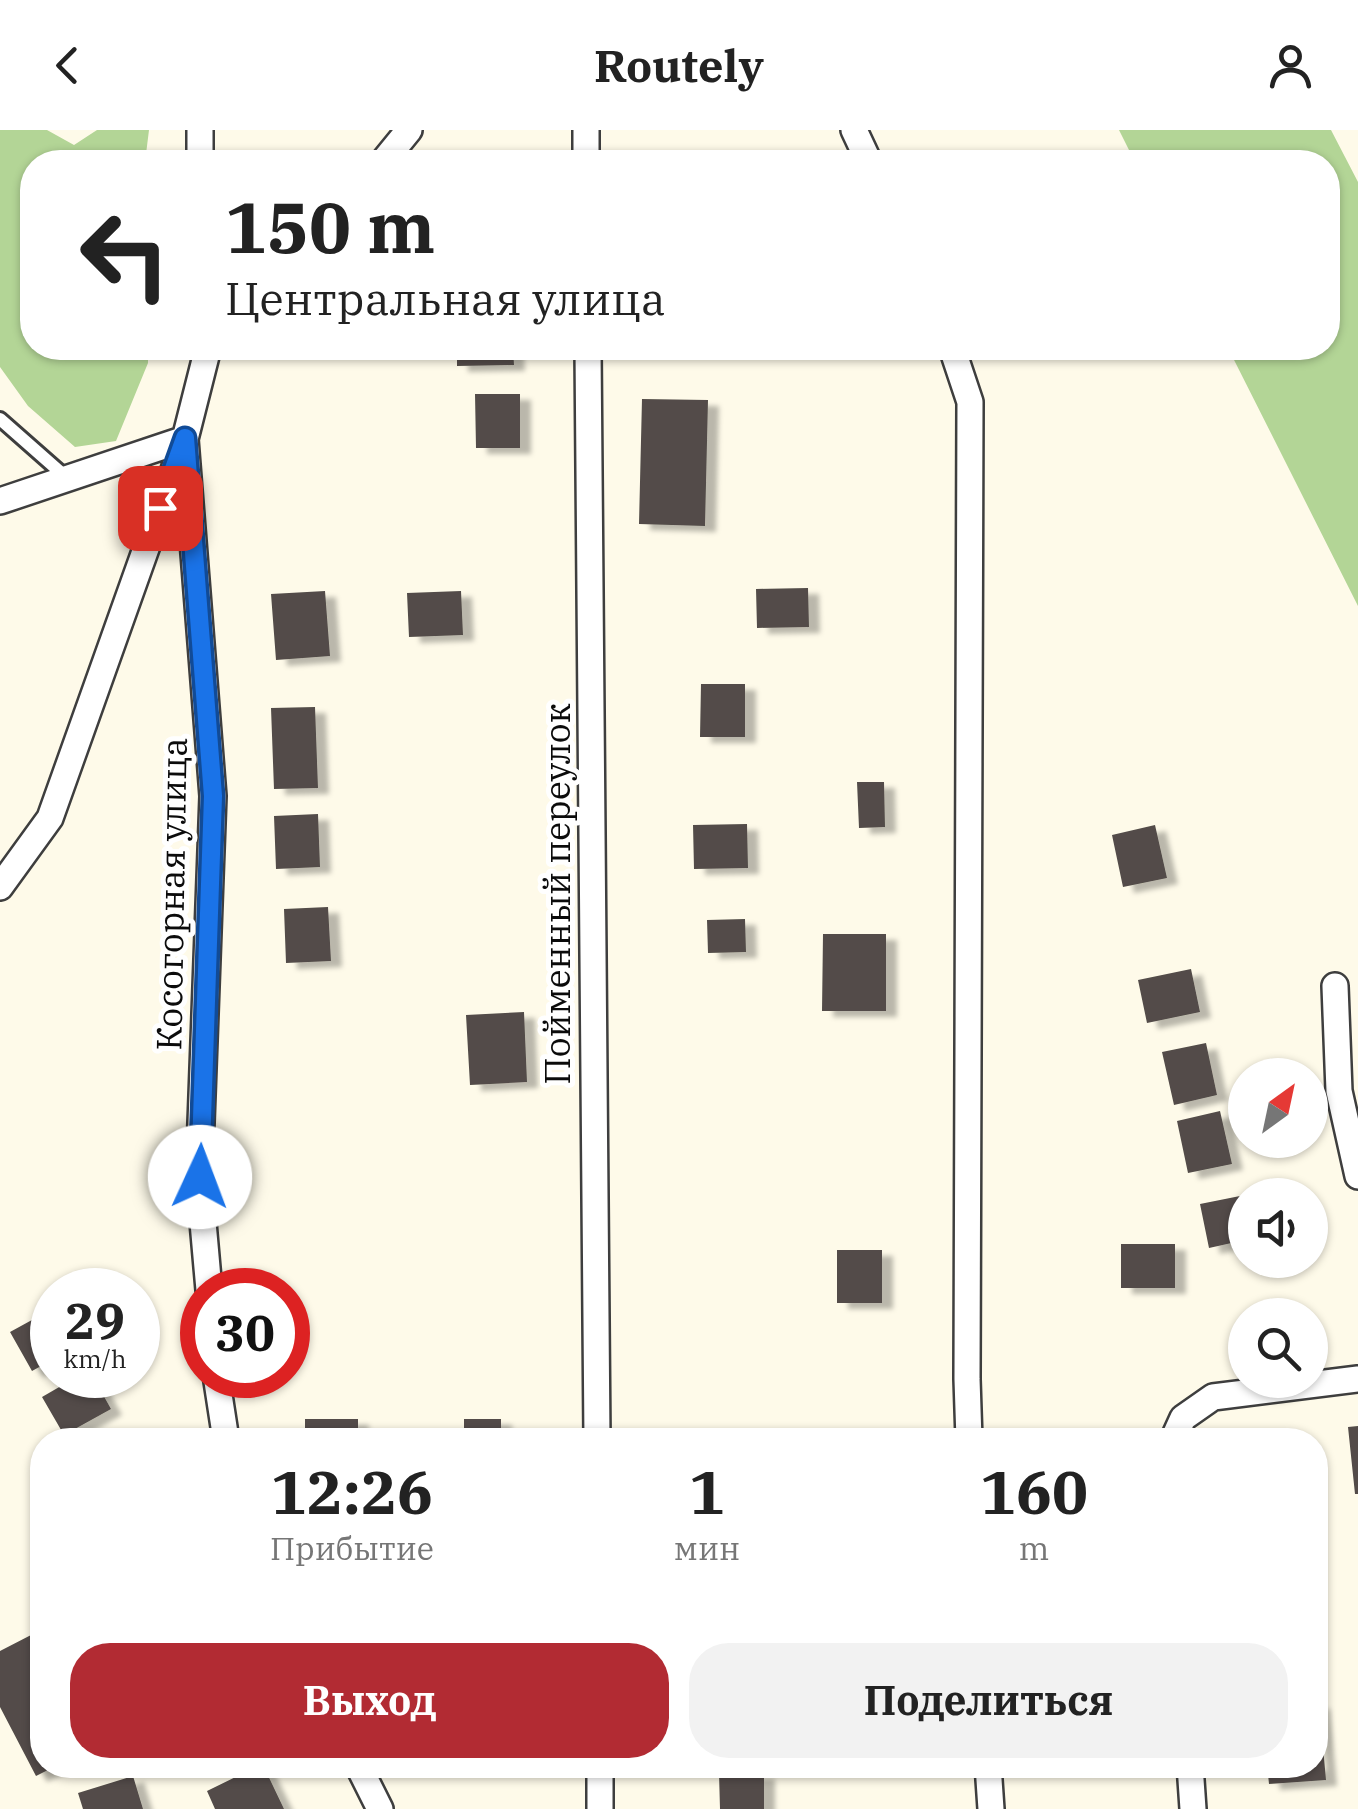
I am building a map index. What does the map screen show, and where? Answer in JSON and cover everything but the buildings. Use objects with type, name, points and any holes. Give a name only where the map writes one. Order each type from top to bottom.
[{"type":"street","points":[[392,150],[409,130]]},
{"type":"street","points":[[0,886],[50,818],[185,438],[205,360]]},
{"type":"street","name":"Пойменный переулок","points":[[588,360],[597,1428]]},
{"type":"street","points":[[956,360],[970,402],[969,1428]]},
{"type":"street","points":[[0,501],[185,438]]},
{"type":"street","name":"Косогорная улица","points":[[185,438],[213,796],[200,1177],[207,1268]]},
{"type":"street","points":[[1334,986],[1339,1091],[1358,1176]]},
{"type":"street","points":[[1178,1428],[1183,1418],[1213,1397],[1358,1379]]},
{"type":"street","points":[[220,1398],[224,1428]]},
{"type":"street","points":[[364,1778],[380,1809]]},
{"type":"street","points":[[600,1778],[600,1809]]},
{"type":"street","points":[[989,1778],[991,1809]]},
{"type":"street","points":[[1191,1778],[1194,1809]]},
{"type":"lane","points":[[0,419],[68,478]]},
{"type":"green space","points":[[0,130],[47,130],[74,145],[97,130],[149,130],[146,150],[20,150],[20,360],[148,360],[116,441],[75,447],[28,406],[0,367]]},
{"type":"green space","points":[[1119,130],[1331,130],[1358,182],[1358,606],[1234,360],[1340,360],[1340,150],[1129,150]]},
{"type":"route","points":[[160,508],[185,438],[213,796],[200,1177]]}]
